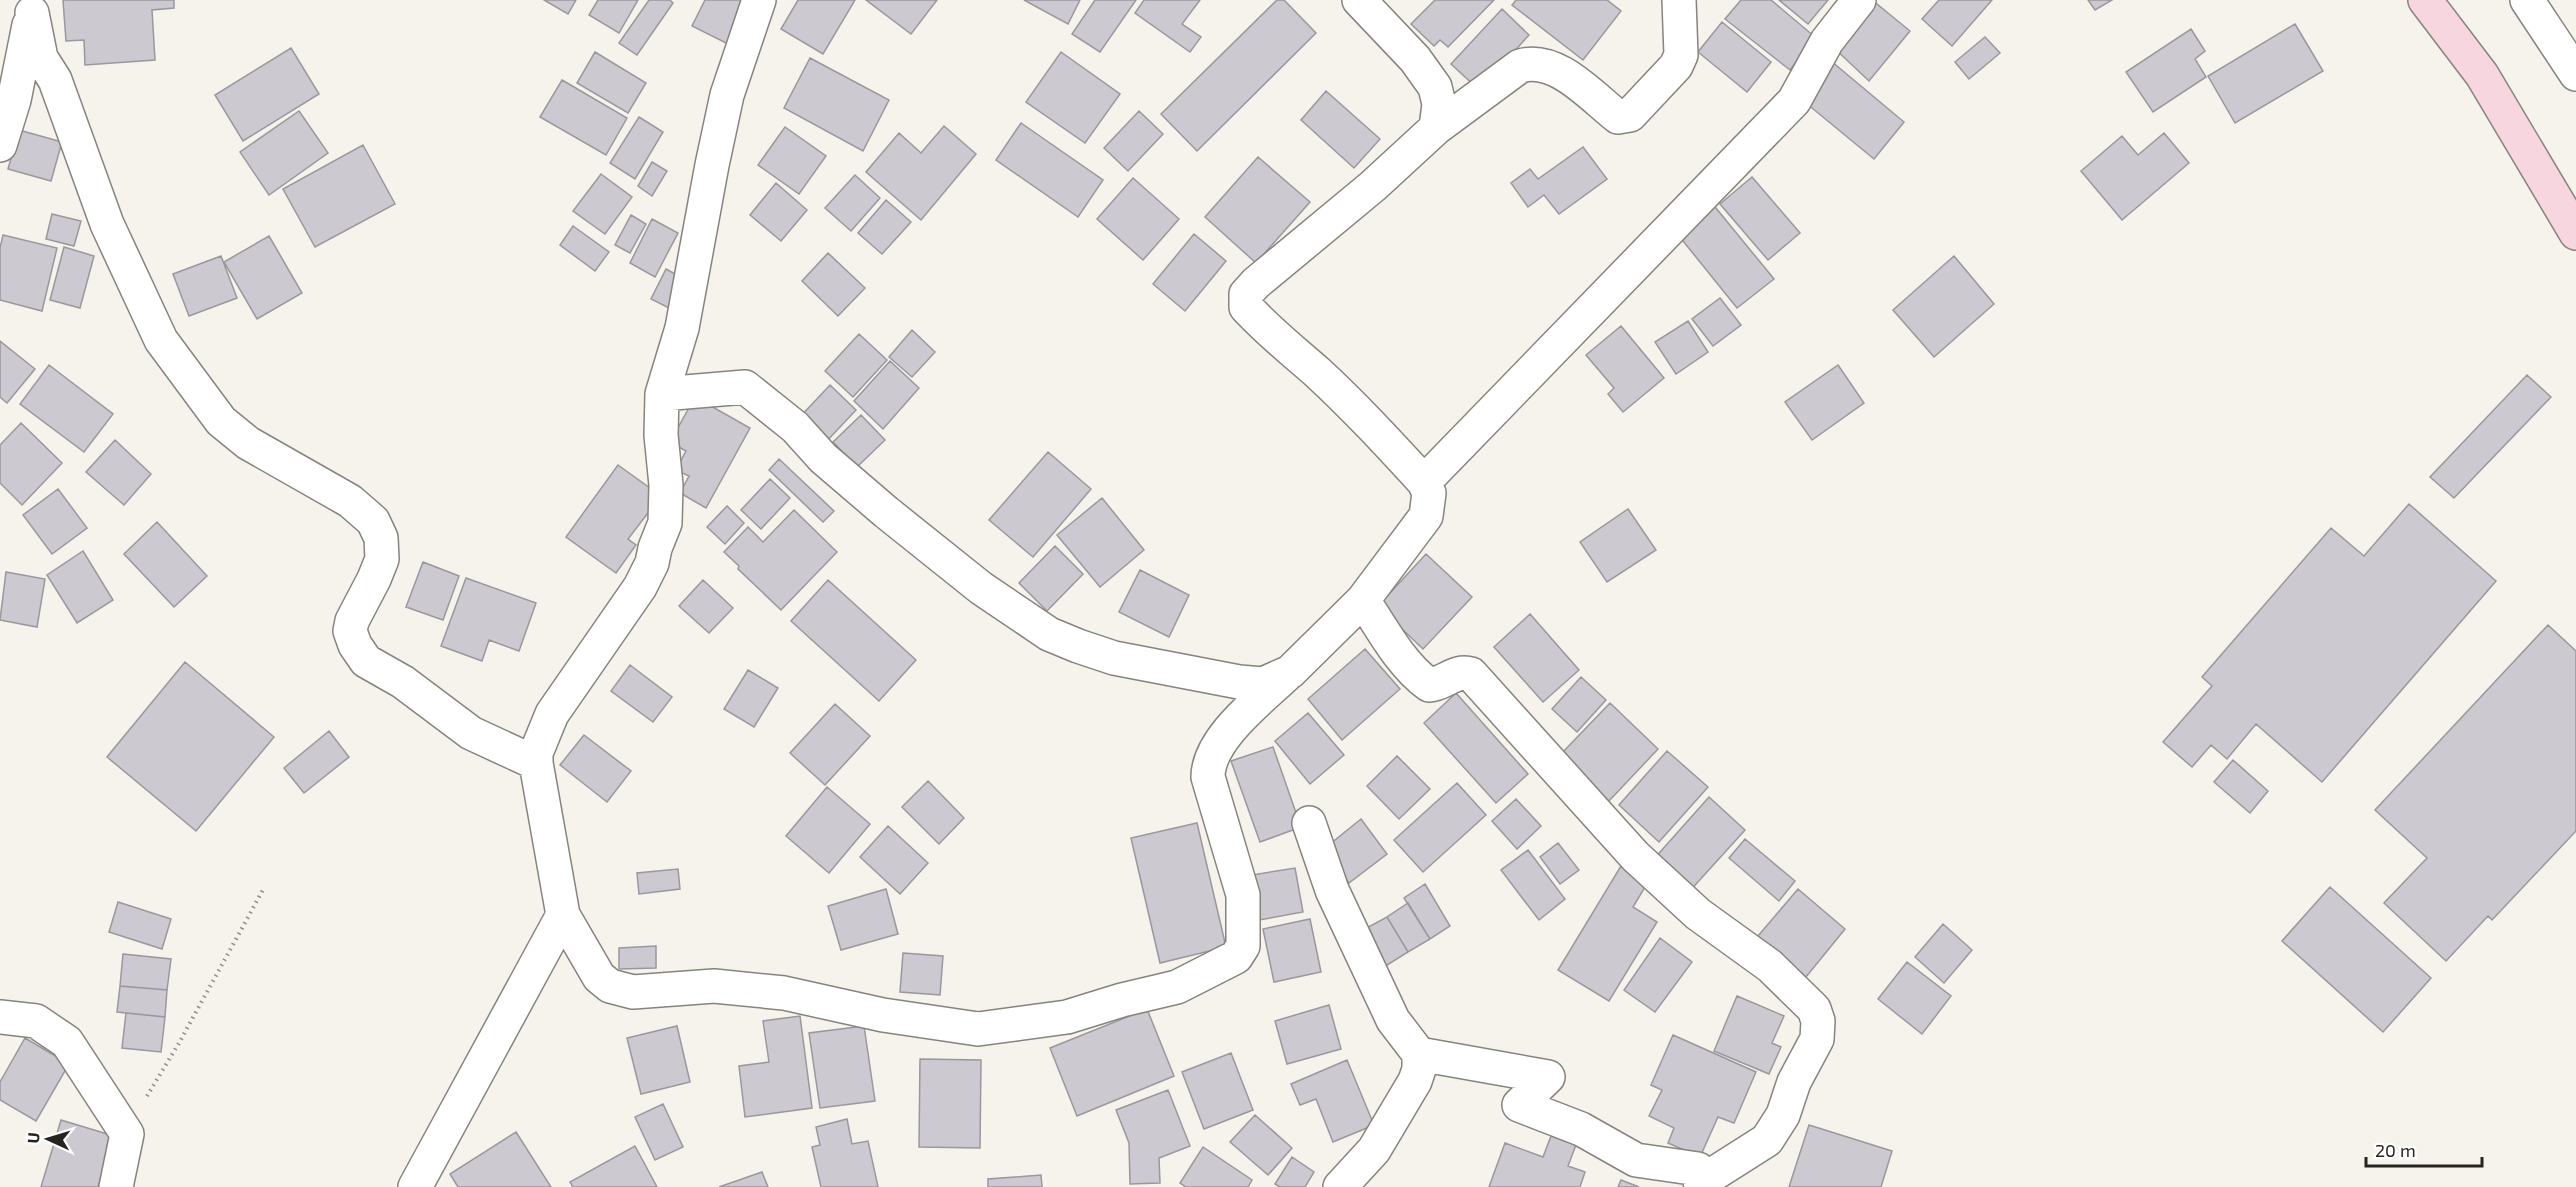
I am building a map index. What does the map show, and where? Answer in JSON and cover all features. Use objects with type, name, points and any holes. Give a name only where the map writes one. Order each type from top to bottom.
[{"type":"street","points":[[759,0],[727,95],[682,328],[662,394],[661,435],[666,485],[665,524],[655,548],[652,563],[621,618],[552,714],[536,753],[563,915],[599,977],[610,986],[633,992],[714,986],[784,993],[883,1015],[978,1029],[1067,1017],[1176,987],[1236,957],[1243,946],[1243,895],[1208,777],[1208,767],[1219,743],[1245,713],[1363,600],[1426,516],[1429,493],[1424,482],[1318,373],[1263,326],[1246,307],[1246,294],[1256,283],[1373,186],[1436,128],[1520,66],[1532,63],[1557,69],[1618,117],[1630,115],[1676,66],[1681,55],[1679,0]]},
{"type":"street","points":[[1359,0],[1415,59],[1435,87],[1439,104],[1436,128]]},
{"type":"street","points":[[1424,482],[1794,101],[1827,41],[1859,0]]},
{"type":"street","points":[[2426,0],[2482,75],[2576,233]]},
{"type":"street","points":[[2527,0],[2576,74]]},
{"type":"street","points":[[34,7],[41,58],[55,80],[107,224],[161,340],[221,421],[248,443],[350,501],[373,521],[381,538],[382,559],[352,621],[350,631],[355,645],[366,661],[403,682],[471,733],[536,763]]},
{"type":"street","points":[[0,145],[14,100],[34,7]]},
{"type":"street","points":[[662,394],[745,387],[795,427],[823,458],[877,504],[981,588],[1049,634],[1114,658],[1239,682],[1263,684],[1290,672]]},
{"type":"street","points":[[1363,600],[1420,679],[1429,685],[1441,684],[1454,675],[1464,672],[1471,674],[1635,856],[1698,914],[1770,966],[1814,1010],[1818,1021],[1817,1039],[1794,1083],[1783,1115],[1767,1140],[1701,1185],[1698,1169],[1635,1160],[1581,1129],[1519,1105],[1548,1077],[1419,1054]]},
{"type":"street","points":[[1309,824],[1332,890],[1393,1020],[1419,1054],[1419,1069],[1415,1081],[1374,1150],[1340,1187]]},
{"type":"street","points":[[415,1187],[563,915]]},
{"type":"street","points":[[0,1017],[36,1021],[68,1042],[126,1134],[116,1187]]},
{"type":"path","points":[[126,1134],[264,888]]},
{"type":"building","points":[[63,0],[174,0],[174,8],[152,10],[155,60],[85,65],[84,40],[66,41]]},
{"type":"building","points":[[544,0],[576,0],[568,14]]},
{"type":"building","points":[[598,0],[638,0],[619,33],[589,15]]},
{"type":"building","points":[[649,0],[670,0],[673,3],[637,55],[619,43]]},
{"type":"building","points":[[705,0],[744,0],[728,44],[692,26]]},
{"type":"building","points":[[798,0],[855,0],[823,54],[781,29]]},
{"type":"building","points":[[866,0],[937,0],[911,34]]},
{"type":"building","points":[[1024,0],[1080,0],[1068,24]]},
{"type":"building","points":[[1095,0],[1136,0],[1100,52],[1072,34]]},
{"type":"building","points":[[1144,0],[1200,0],[1182,24],[1201,37],[1190,52],[1135,13]]},
{"type":"building","points":[[1277,0],[1284,0],[1316,33],[1197,151],[1161,114]]},
{"type":"building","points":[[1435,0],[1494,0],[1448,47],[1440,40],[1434,46],[1411,24]]},
{"type":"building","points":[[1516,0],[1607,0],[1621,11],[1583,60],[1512,5]]},
{"type":"building","points":[[1741,0],[1771,0],[1815,37],[1790,70],[1725,19]]},
{"type":"building","points":[[1779,0],[1828,0],[1808,24]]},
{"type":"building","points":[[1872,0],[1910,31],[1869,81],[1833,47]]},
{"type":"building","points":[[1939,0],[1992,0],[1952,46],[1922,19]]},
{"type":"building","points":[[2088,0],[2112,0],[2095,10]]},
{"type":"building","points":[[1502,9],[1529,35],[1479,90],[1451,64]]},
{"type":"building","points":[[1722,22],[1771,62],[1747,92],[1698,52]]},
{"type":"building","points":[[2295,24],[2323,71],[2235,123],[2208,76]]},
{"type":"building","points":[[2191,29],[2205,51],[2195,59],[2206,77],[2153,112],[2126,72]]},
{"type":"building","points":[[1985,37],[2000,53],[1969,79],[1955,62]]},
{"type":"building","points":[[291,48],[319,94],[243,141],[215,95]]},
{"type":"building","points":[[595,52],[646,83],[628,113],[577,83]]},
{"type":"building","points":[[1061,52],[1120,94],[1085,143],[1026,102]]},
{"type":"building","points":[[810,58],[889,100],[863,151],[784,108]]},
{"type":"building","points":[[1831,61],[1904,122],[1874,159],[1801,99]]},
{"type":"building","points":[[562,80],[627,118],[606,155],[540,117]]},
{"type":"building","points":[[1326,91],[1380,139],[1354,168],[1301,120]]},
{"type":"building","points":[[299,111],[328,153],[269,195],[240,152]]},
{"type":"building","points":[[1139,111],[1163,134],[1128,171],[1104,148]]},
{"type":"building","points":[[639,117],[663,132],[635,179],[610,163]]},
{"type":"building","points":[[1021,123],[1103,180],[1078,217],[996,160]]},
{"type":"building","points":[[944,126],[976,154],[921,220],[866,172],[899,133],[921,153]]},
{"type":"building","points":[[785,127],[826,156],[799,194],[758,165]]},
{"type":"building","points":[[19,130],[62,142],[51,181],[8,169]]},
{"type":"building","points":[[2164,133],[2189,163],[2122,220],[2081,171],[2122,136],[2138,155]]},
{"type":"building","points":[[363,145],[395,204],[315,247],[283,189]]},
{"type":"building","points":[[1583,147],[1607,179],[1559,214],[1544,195],[1528,207],[1511,183],[1530,169],[1538,179]]},
{"type":"building","points":[[1258,157],[1310,202],[1256,263],[1205,217]]},
{"type":"building","points":[[652,162],[667,171],[652,196],[638,186]]},
{"type":"building","points":[[601,174],[632,197],[605,234],[573,211]]},
{"type":"building","points":[[855,175],[880,198],[851,231],[825,208]]},
{"type":"building","points":[[1752,177],[1800,233],[1768,260],[1720,204]]},
{"type":"building","points":[[1133,178],[1179,219],[1143,260],[1097,219]]},
{"type":"building","points":[[776,183],[807,210],[781,241],[750,215]]},
{"type":"building","points":[[886,200],[911,222],[882,254],[858,233]]},
{"type":"building","points":[[1711,202],[1774,279],[1737,308],[1675,231]]},
{"type":"building","points":[[52,214],[81,221],[74,246],[46,239]]},
{"type":"building","points":[[631,215],[646,224],[630,253],[615,245]]},
{"type":"building","points":[[652,219],[678,233],[655,277],[630,263]]},
{"type":"building","points":[[573,226],[609,252],[595,271],[560,245]]},
{"type":"building","points":[[1194,234],[1226,261],[1185,311],[1153,284]]},
{"type":"building","points":[[3,235],[57,248],[42,311],[0,300],[0,248]]},
{"type":"building","points":[[269,236],[302,293],[257,319],[224,262]]},
{"type":"building","points":[[64,247],[94,256],[80,308],[50,300]]},
{"type":"building","points":[[828,253],[865,288],[838,316],[802,281]]},
{"type":"building","points":[[221,256],[237,298],[189,316],[173,274]]},
{"type":"building","points":[[1954,256],[1994,304],[1934,357],[1893,310]]},
{"type":"building","points":[[666,269],[686,280],[671,309],[651,299]]},
{"type":"building","points":[[1720,298],[1741,325],[1713,346],[1692,319]]},
{"type":"building","points":[[1688,321],[1708,352],[1676,374],[1655,342]]},
{"type":"building","points":[[1621,326],[1664,378],[1623,412],[1608,394],[1614,388],[1586,355]]},
{"type":"building","points":[[912,330],[935,352],[912,377],[889,357]]},
{"type":"building","points":[[859,334],[887,360],[853,397],[825,371]]},
{"type":"building","points":[[0,341],[35,369],[7,403],[0,397]]},
{"type":"building","points":[[890,361],[919,388],[883,429],[854,401]]},
{"type":"building","points":[[49,365],[113,414],[84,452],[20,404]]},
{"type":"building","points":[[1838,365],[1864,403],[1812,440],[1785,402]]},
{"type":"building","points":[[2527,375],[2551,397],[2454,498],[2430,477]]},
{"type":"building","points":[[830,385],[856,410],[824,444],[798,419]]},
{"type":"building","points":[[695,397],[750,428],[706,508],[680,493],[689,476],[676,470],[686,451],[670,442]]},
{"type":"building","points":[[861,415],[885,440],[857,467],[833,442]]},
{"type":"building","points":[[21,423],[62,463],[22,505],[0,483],[0,445]]},
{"type":"building","points":[[115,440],[151,474],[124,505],[86,472]]},
{"type":"building","points":[[1048,452],[1091,489],[1033,557],[989,520]]},
{"type":"building","points":[[779,459],[834,511],[823,522],[769,470]]},
{"type":"building","points":[[618,465],[661,496],[628,539],[636,545],[616,573],[566,537]]},
{"type":"building","points":[[770,479],[790,498],[761,529],[741,510]]},
{"type":"building","points":[[58,489],[87,528],[52,554],[23,515]]},
{"type":"building","points":[[1102,498],[1144,550],[1100,587],[1057,535]]},
{"type":"building","points":[[2409,504],[2496,581],[2322,782],[2256,724],[2227,759],[2211,745],[2192,767],[2163,742],[2212,686],[2202,677],[2331,528],[2364,556]]},
{"type":"building","points":[[727,506],[744,523],[725,544],[707,527]]},
{"type":"building","points":[[1628,509],[1656,550],[1607,582],[1580,542]]},
{"type":"building","points":[[794,510],[837,552],[781,610],[738,569],[739,566],[724,552],[748,527],[763,542]]},
{"type":"building","points":[[157,522],[207,576],[174,607],[124,554]]},
{"type":"building","points":[[1055,546],[1083,574],[1047,611],[1019,583]]},
{"type":"building","points":[[83,551],[113,600],[77,623],[47,575]]},
{"type":"building","points":[[1426,554],[1472,597],[1423,649],[1378,606]]},
{"type":"building","points":[[423,562],[459,576],[443,620],[406,607]]},
{"type":"building","points":[[1140,570],[1189,595],[1169,637],[1119,612]]},
{"type":"building","points":[[6,572],[45,579],[37,627],[0,620]]},
{"type":"building","points":[[466,578],[536,603],[519,651],[489,640],[482,661],[441,646]]},
{"type":"building","points":[[703,580],[733,608],[709,633],[679,606]]},
{"type":"building","points":[[828,580],[916,660],[879,701],[791,621]]},
{"type":"building","points":[[1530,614],[1579,670],[1543,702],[1494,647]]},
{"type":"building","points":[[2548,625],[2576,651],[2576,831],[2492,920],[2488,916],[2446,961],[2384,903],[2427,858],[2375,810]]},
{"type":"building","points":[[1365,649],[1400,689],[1342,740],[1308,699]]},
{"type":"building","points":[[185,662],[274,737],[196,831],[107,757]]},
{"type":"building","points":[[630,665],[672,697],[653,722],[611,691]]},
{"type":"building","points":[[748,670],[778,688],[754,727],[724,709]]},
{"type":"building","points":[[1581,677],[1606,700],[1577,732],[1552,709]]},
{"type":"building","points":[[1456,693],[1528,774],[1496,803],[1424,723]]},
{"type":"building","points":[[1610,703],[1658,749],[1609,801],[1561,754]]},
{"type":"building","points":[[835,704],[870,736],[825,785],[790,753]]},
{"type":"building","points":[[1308,713],[1344,755],[1310,784],[1275,741]]},
{"type":"building","points":[[329,731],[349,757],[304,793],[284,768]]},
{"type":"building","points":[[584,735],[631,771],[607,802],[560,765]]},
{"type":"building","points":[[1273,747],[1301,827],[1260,842],[1231,761]]},
{"type":"building","points":[[1667,751],[1708,787],[1659,842],[1619,805]]},
{"type":"building","points":[[1397,756],[1430,789],[1399,819],[1367,786]]},
{"type":"building","points":[[2233,760],[2268,791],[2250,813],[2214,782]]},
{"type":"building","points":[[928,781],[964,818],[939,844],[902,807]]},
{"type":"building","points":[[1457,783],[1486,815],[1423,872],[1394,840]]},
{"type":"building","points":[[827,787],[870,824],[829,873],[786,836]]},
{"type":"building","points":[[1709,797],[1745,830],[1688,893],[1653,860]]},
{"type":"building","points":[[1516,799],[1541,826],[1517,849],[1492,821]]},
{"type":"building","points":[[1361,819],[1387,854],[1349,883],[1324,849]]},
{"type":"building","points":[[1197,823],[1226,947],[1160,963],[1131,838]]},
{"type":"building","points":[[888,826],[928,863],[900,894],[860,857]]},
{"type":"building","points":[[1745,839],[1795,881],[1779,901],[1729,858]]},
{"type":"building","points":[[1558,843],[1579,870],[1560,884],[1540,857]]},
{"type":"building","points":[[1528,850],[1565,899],[1539,920],[1501,870]]},
{"type":"building","points":[[1621,866],[1648,882],[1633,907],[1657,922],[1609,1001],[1558,970]]},
{"type":"building","points":[[1295,868],[1303,912],[1254,921],[1246,876]]},
{"type":"building","points":[[678,869],[680,889],[639,894],[637,873]]},
{"type":"building","points":[[1425,884],[1450,926],[1430,939],[1404,898]]},
{"type":"building","points":[[2330,887],[2431,978],[2383,1032],[2282,941]]},
{"type":"building","points":[[886,889],[898,934],[841,950],[828,906]]},
{"type":"building","points":[[1798,889],[1845,929],[1806,977],[1758,936]]},
{"type":"building","points":[[118,902],[171,919],[162,949],[109,932]]},
{"type":"building","points":[[1408,903],[1430,939],[1408,952],[1387,917]]},
{"type":"building","points":[[1387,917],[1408,952],[1384,967],[1361,931]]},
{"type":"building","points":[[1310,919],[1321,972],[1274,982],[1263,929]]},
{"type":"building","points":[[1943,924],[1972,950],[1944,983],[1915,957]]},
{"type":"building","points":[[1660,938],[1692,962],[1655,1012],[1624,990]]},
{"type":"building","points":[[656,946],[656,968],[619,969],[619,948]]},
{"type":"building","points":[[903,953],[943,956],[940,995],[900,992]]},
{"type":"building","points":[[123,954],[171,959],[167,990],[120,986]]},
{"type":"building","points":[[1907,962],[1951,996],[1922,1034],[1878,999]]},
{"type":"building","points":[[120,986],[167,990],[165,1017],[117,1012]]},
{"type":"building","points":[[1737,996],[1784,1016],[1772,1043],[1781,1047],[1769,1074],[1714,1051]]},
{"type":"building","points":[[1329,1005],[1341,1049],[1287,1064],[1275,1021]]},
{"type":"building","points":[[1147,1009],[1174,1076],[1077,1116],[1050,1048]]},
{"type":"building","points":[[126,1013],[165,1017],[161,1052],[122,1048]]},
{"type":"building","points":[[800,1016],[812,1108],[745,1117],[739,1066],[769,1062],[763,1021]]},
{"type":"building","points":[[677,1026],[690,1082],[641,1094],[627,1038]]},
{"type":"building","points":[[864,1026],[875,1101],[820,1108],[809,1033]]},
{"type":"building","points":[[1673,1035],[1756,1072],[1734,1123],[1718,1117],[1700,1157],[1668,1143],[1674,1128],[1649,1116],[1662,1090],[1651,1085]]},
{"type":"building","points":[[25,1038],[69,1064],[36,1121],[0,1100],[0,1082]]},
{"type":"building","points":[[1231,1053],[1253,1110],[1204,1129],[1182,1072]]},
{"type":"building","points":[[920,1059],[981,1060],[980,1148],[919,1147]]},
{"type":"building","points":[[1347,1060],[1374,1125],[1333,1142],[1316,1099],[1300,1105],[1291,1084]]},
{"type":"building","points":[[1168,1090],[1190,1146],[1159,1158],[1160,1183],[1130,1184],[1129,1143],[1116,1110]]},
{"type":"building","points":[[663,1104],[683,1147],[655,1160],[635,1117]]},
{"type":"building","points":[[1255,1115],[1292,1148],[1268,1175],[1230,1142]]},
{"type":"building","points":[[847,1119],[852,1144],[868,1141],[878,1187],[821,1187],[812,1147],[820,1145],[816,1127]]},
{"type":"building","points":[[61,1120],[114,1136],[98,1187],[41,1187]]},
{"type":"building","points":[[1809,1125],[1892,1151],[1881,1187],[1789,1187]]},
{"type":"building","points":[[516,1132],[551,1187],[458,1187],[450,1174]]},
{"type":"building","points":[[1551,1136],[1576,1145],[1568,1166],[1585,1172],[1580,1187],[1489,1187],[1505,1143],[1543,1157]]},
{"type":"building","points":[[635,1146],[657,1187],[573,1187],[570,1182]]},
{"type":"building","points":[[1203,1147],[1252,1180],[1248,1187],[1186,1187],[1180,1183]]},
{"type":"building","points":[[1292,1157],[1314,1172],[1305,1187],[1280,1187],[1275,1184]]},
{"type":"building","points":[[762,1172],[768,1187],[719,1187]]},
{"type":"building","points":[[1041,1175],[1042,1187],[988,1187],[988,1179]]},
{"type":"building","points":[[1621,1180],[1639,1187],[1618,1187]]}]
